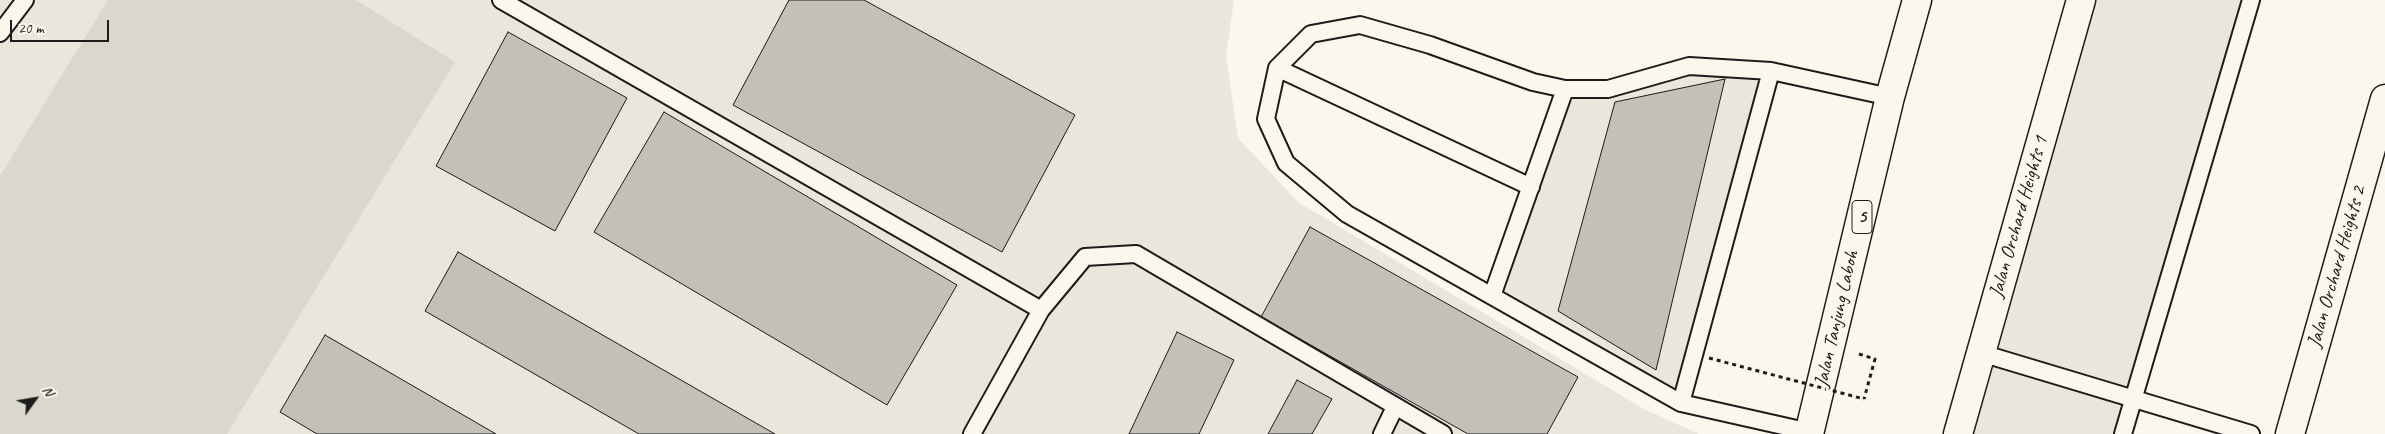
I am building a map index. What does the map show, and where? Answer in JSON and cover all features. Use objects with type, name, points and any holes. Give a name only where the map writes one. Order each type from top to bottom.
[{"type":"main road","name":"Jalan Tanjung Laboh","points":[[1810,433],[1890,97],[1917,0]]},
{"type":"main road","name":"Jalan Orchard Heights 1","points":[[1958,434],[2081,0]]},
{"type":"main road","name":"Jalan Orchard Heights 2","points":[[2290,434],[2385,99]]},
{"type":"lane","points":[[0,33],[25,0]]},
{"type":"lane","points":[[501,0],[1041,310]]},
{"type":"lane","points":[[2123,434],[2251,0]]},
{"type":"lane","points":[[1810,433],[1682,403],[1347,214],[1286,162],[1266,119],[1277,68],[1312,34],[1360,24],[1430,45],[1533,82],[1565,88],[1608,90],[1689,66],[1771,71],[1890,97]]},
{"type":"lane","points":[[1277,68],[1531,187]]},
{"type":"lane","points":[[1682,403],[1771,71]]},
{"type":"lane","points":[[1492,296],[1565,88]]},
{"type":"lane","points":[[972,434],[1041,310],[1085,257],[1136,254],[1443,434]]},
{"type":"lane","points":[[1980,354],[2251,434]]},
{"type":"lane","points":[[1382,434],[1395,406]]},
{"type":"path","points":[[1708,358],[1864,399],[1874,359]]},
{"type":"shaded area","points":[[0,0],[1234,0],[1226,56],[1238,138],[1298,202],[1644,409],[1699,434],[0,434]]},
{"type":"shaded area","points":[[108,0],[356,0],[455,62],[227,434],[0,434],[0,176]]},
{"type":"shaded area","points":[[2070,0],[2258,0],[2130,434],[1944,434]]},
{"type":"shaded area","points":[[1688,59],[1779,64],[1687,414],[1497,307],[1574,82],[1611,82]]},
{"type":"building","points":[[789,0],[864,0],[1075,115],[1002,252],[733,105]]},
{"type":"building","points":[[508,32],[627,98],[555,231],[436,166]]},
{"type":"building","points":[[1725,79],[1656,370],[1558,311],[1615,102]]},
{"type":"building","points":[[664,112],[957,285],[887,405],[594,232]]},
{"type":"building","points":[[1310,227],[1578,377],[1547,434],[1468,434],[1261,317]]},
{"type":"building","points":[[458,252],[775,434],[639,434],[425,311]]},
{"type":"building","points":[[1177,332],[1234,360],[1199,434],[1129,434]]},
{"type":"building","points":[[325,335],[496,434],[317,434],[280,412]]},
{"type":"building","points":[[1297,380],[1332,399],[1312,434],[1268,434]]}]
